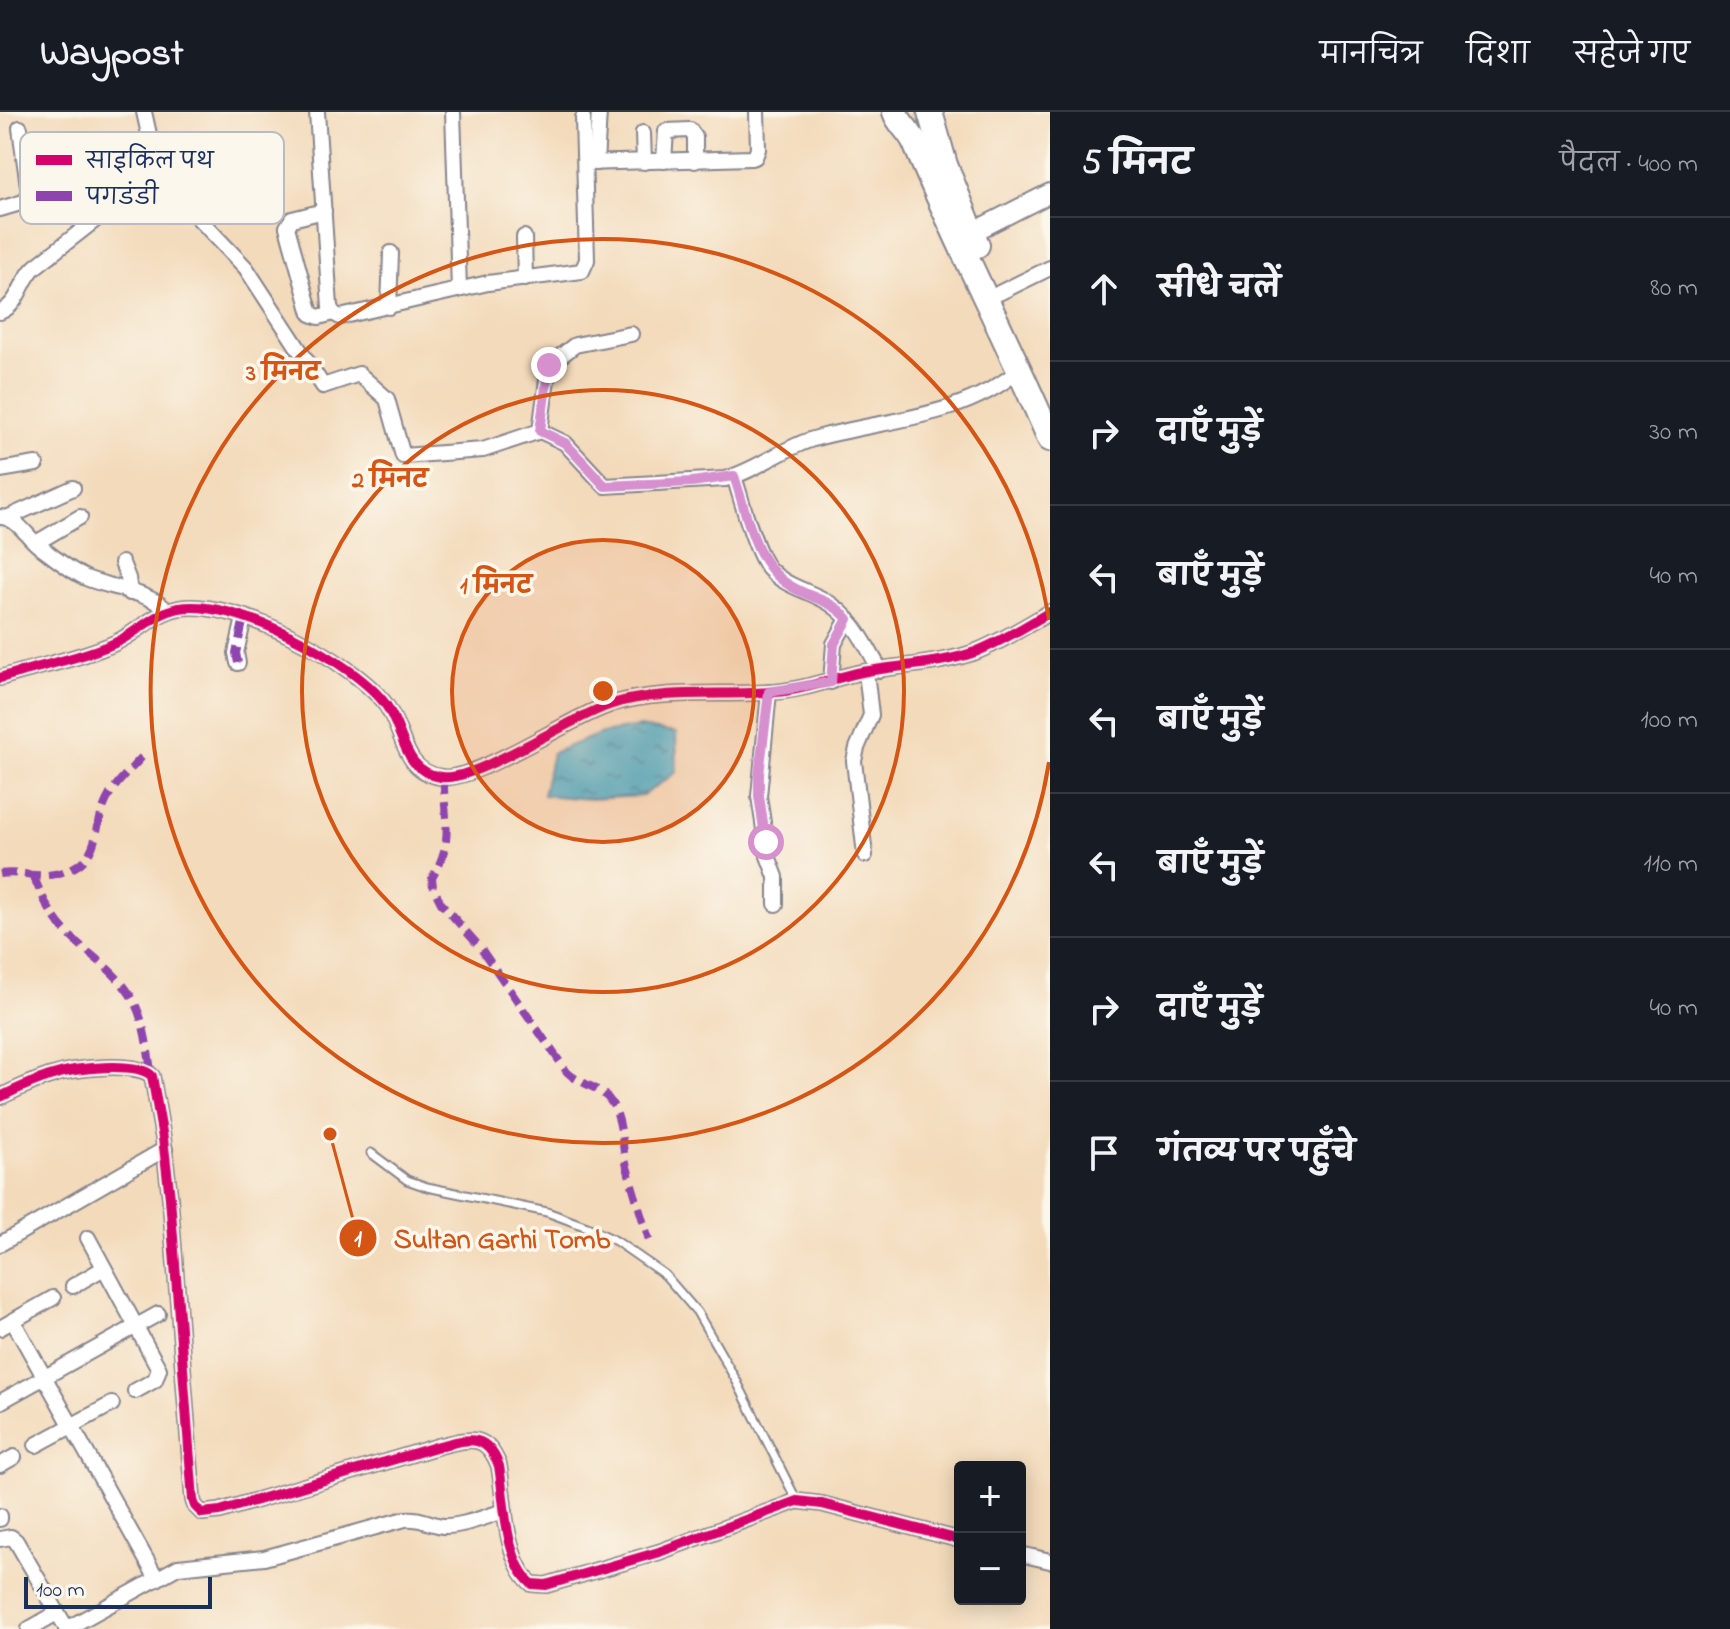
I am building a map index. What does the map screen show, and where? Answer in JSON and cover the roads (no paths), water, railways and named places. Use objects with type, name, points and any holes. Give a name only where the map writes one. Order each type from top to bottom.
[{"type":"main road","points":[[895,112],[913,138]]},
{"type":"main road","points":[[909,112],[913,138],[933,188],[1050,439]]},
{"type":"main road","points":[[930,112],[945,165],[971,233],[1050,403]]},
{"type":"street","points":[[144,112],[149,132]]},
{"type":"street","points":[[317,112],[330,307],[340,317],[459,289],[578,272],[585,268],[590,163],[599,115],[583,115],[590,163]]},
{"type":"street","points":[[453,112],[459,289]]},
{"type":"street","points":[[590,163],[755,157],[758,149],[757,112]]},
{"type":"street","points":[[20,128],[21,132]]},
{"type":"street","points":[[664,161],[666,131],[693,132],[695,161]]},
{"type":"street","points":[[643,133],[644,162]]},
{"type":"street","points":[[971,233],[1050,193]]},
{"type":"street","points":[[0,209],[20,204]]},
{"type":"street","points":[[324,211],[292,219],[287,227],[311,314],[319,317],[333,313]]},
{"type":"street","points":[[0,312],[14,304],[24,280],[35,267],[91,224]]},
{"type":"street","points":[[205,224],[246,268],[323,386],[359,374],[387,399],[403,456],[483,450],[540,431],[565,443],[605,486],[692,482],[734,476],[809,441],[892,423],[970,400],[1009,379],[1019,370]]},
{"type":"street","points":[[524,237],[525,279]]},
{"type":"street","points":[[389,307],[391,253]]},
{"type":"street","points":[[999,293],[1050,268]]},
{"type":"street","points":[[540,431],[549,365],[575,345],[631,334]]},
{"type":"street","points":[[0,470],[36,464]]},
{"type":"street","points":[[734,476],[767,567],[790,586],[824,600],[848,619],[858,631],[873,671],[871,715],[854,761],[865,855]]},
{"type":"street","points":[[73,488],[4,517],[67,567],[86,578],[154,600],[167,611]]},
{"type":"street","points":[[36,543],[80,517]]},
{"type":"street","points":[[122,563],[130,593]]},
{"type":"street","points":[[0,678],[116,642],[167,611],[193,607],[244,618],[285,633],[351,671],[371,687],[389,709],[410,759],[425,772],[444,778],[461,776],[481,768],[593,710],[613,703],[653,697],[769,692],[831,682],[873,671],[932,663],[975,652],[1050,612]]},
{"type":"street","points":[[238,663],[236,653],[244,618]]},
{"type":"street","points":[[831,682],[834,644],[848,619]]},
{"type":"street","points":[[769,692],[759,796],[768,856],[776,877],[776,904]]},
{"type":"street","points":[[0,1097],[69,1070],[134,1067],[146,1070],[152,1076],[165,1149],[195,1506],[202,1513],[220,1511],[439,1446],[470,1440],[485,1443],[495,1455],[517,1565],[532,1584],[540,1586],[659,1552],[797,1501],[822,1504],[954,1538]]},
{"type":"street","points":[[0,1244],[165,1149]]},
{"type":"street","points":[[88,1238],[159,1373],[155,1380],[135,1391]]},
{"type":"street","points":[[73,1286],[104,1268]]},
{"type":"street","points":[[53,1298],[6,1324],[44,1377],[157,1579]]},
{"type":"street","points":[[0,1402],[158,1314]]},
{"type":"street","points":[[36,1445],[112,1404]]},
{"type":"street","points":[[0,1465],[14,1457]]},
{"type":"street","points":[[0,1539],[11,1537],[16,1541],[66,1629],[178,1567],[264,1558],[405,1519],[420,1519],[444,1526],[505,1511]]},
{"type":"street","points":[[1026,1555],[1050,1561]]},
{"type":"street","points":[[29,1629],[57,1613]]},
{"type":"lane","points":[[371,1153],[407,1180],[427,1187],[547,1212],[587,1227],[616,1241],[665,1275],[697,1312],[736,1380],[797,1501]]},
{"type":"water","points":[[639,727],[676,733],[677,772],[642,796],[590,799],[543,795],[552,753],[602,733]]},
{"type":"place","name":"Sultan Garhi Tomb","points":[[330,1134]]}]
